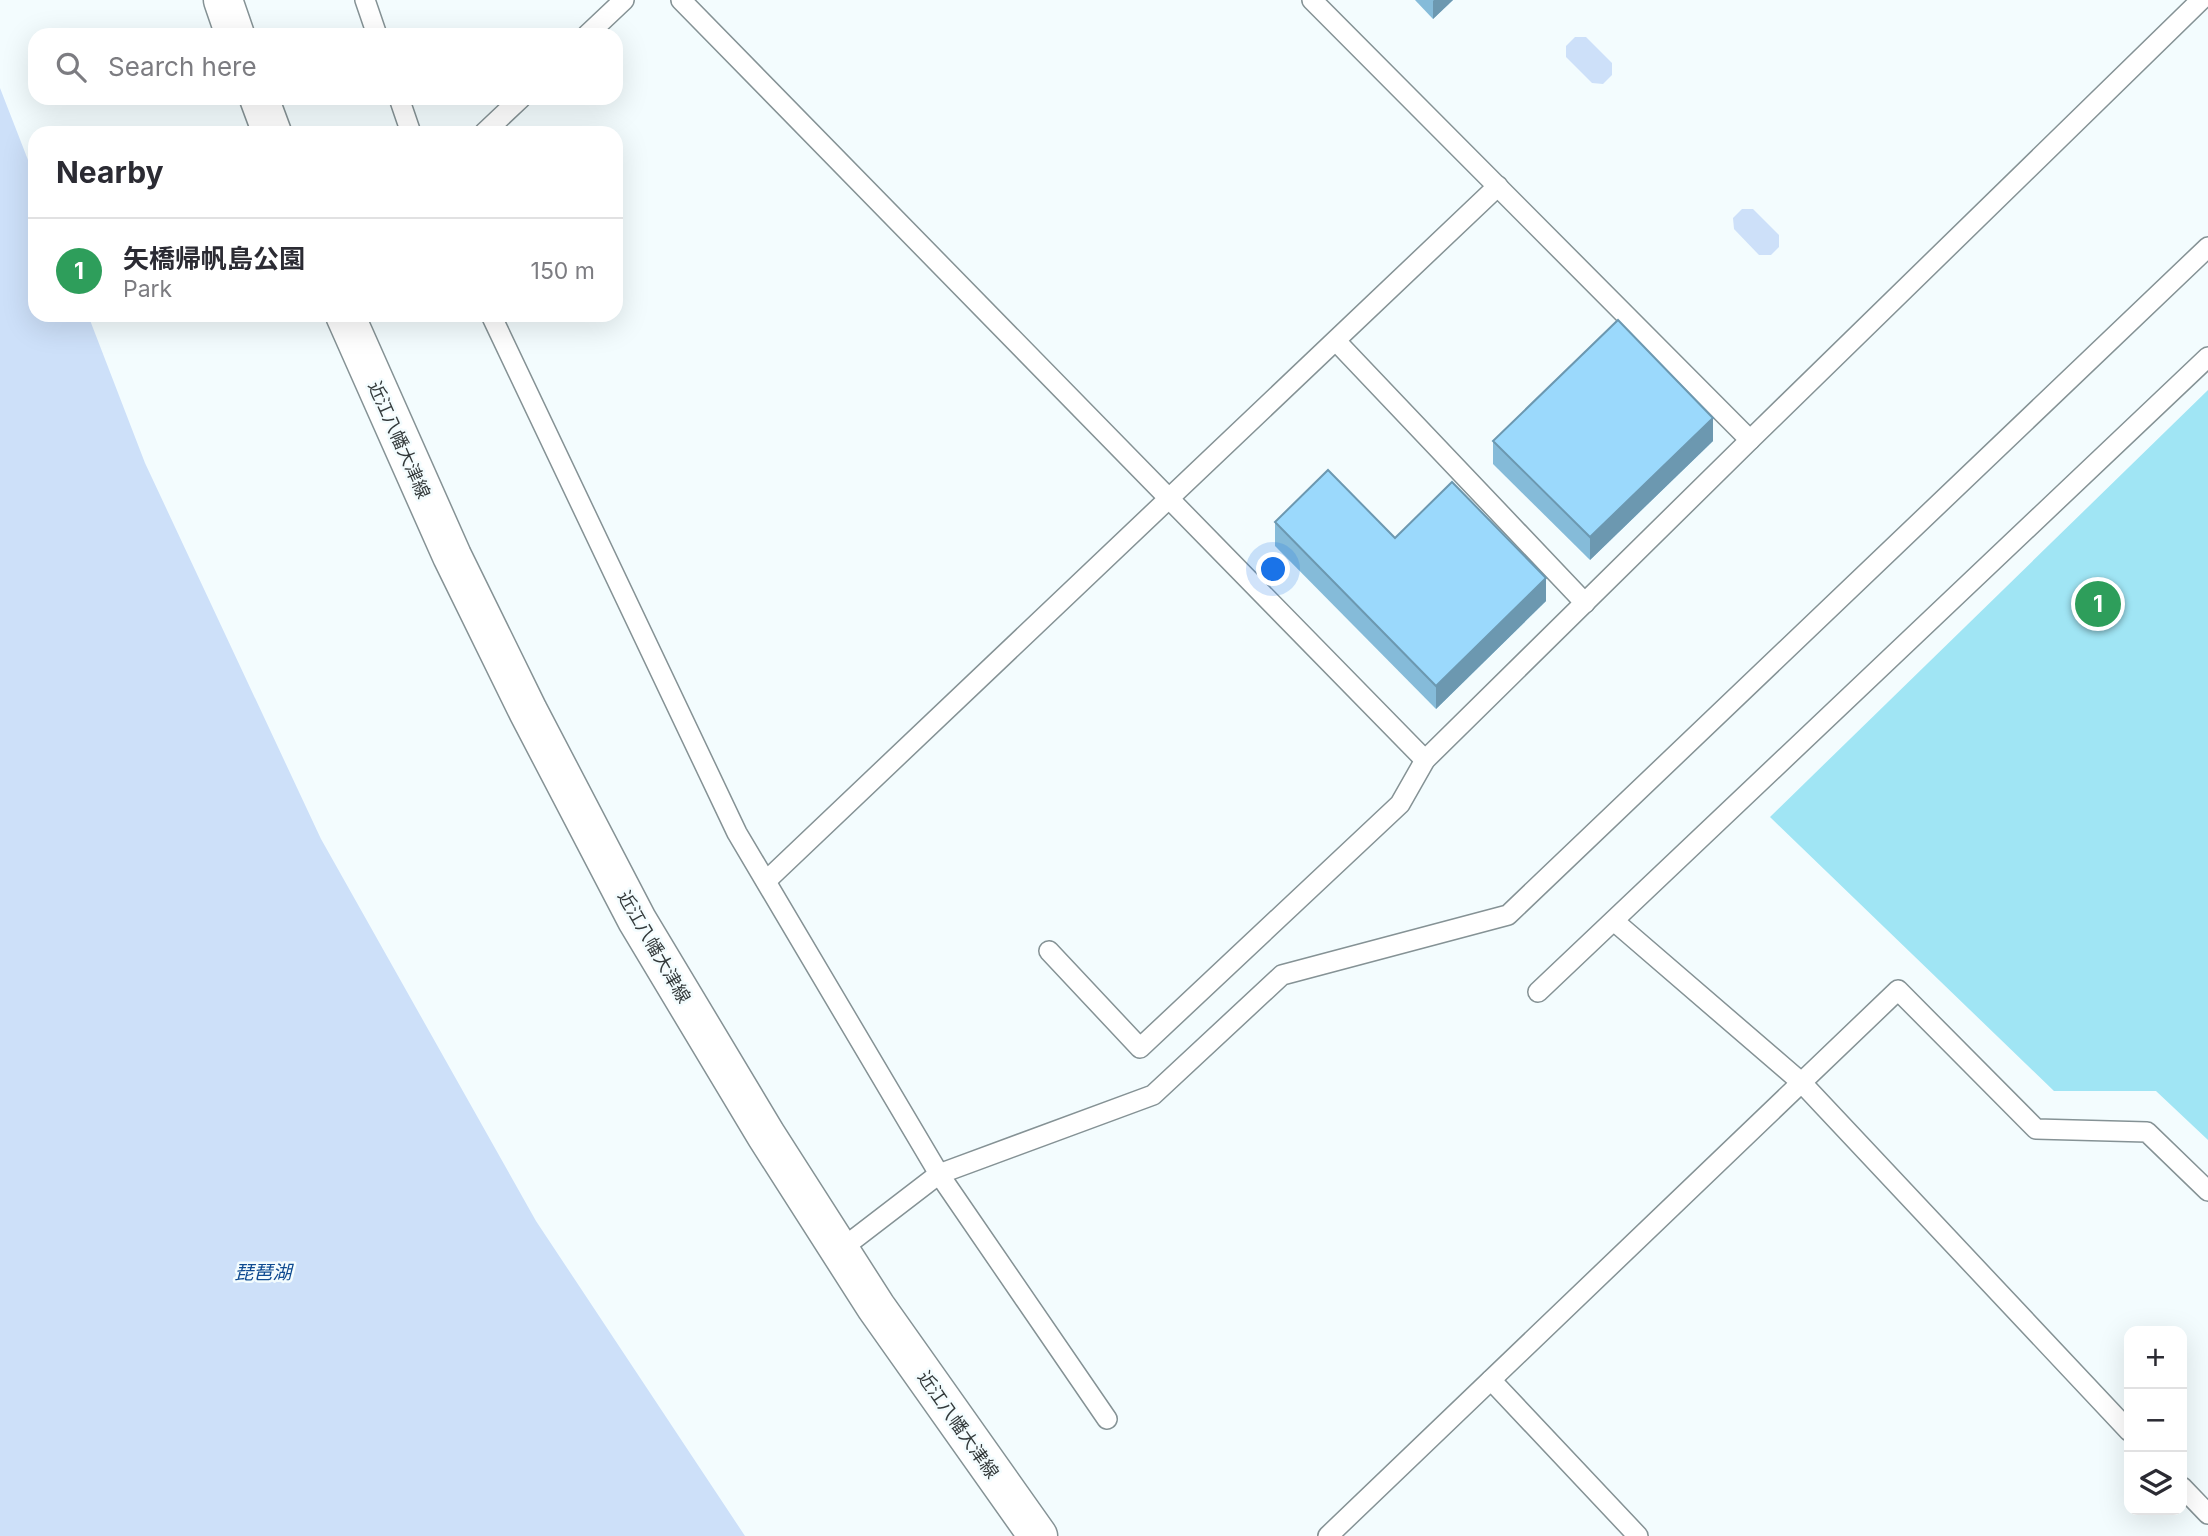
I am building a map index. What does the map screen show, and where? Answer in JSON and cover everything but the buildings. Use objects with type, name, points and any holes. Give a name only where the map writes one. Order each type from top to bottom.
[{"type":"main road","points":[[223,0],[233,28]]},
{"type":"main road","points":[[262,105],[269,126]]},
{"type":"main road","name":"近江八幡大津線","points":[[348,322],[452,556],[528,711],[637,920],[715,1052],[840,1250],[914,1362],[1038,1536]]},
{"type":"lane","points":[[365,0],[375,28]]},
{"type":"lane","points":[[594,28],[624,0]]},
{"type":"lane","points":[[681,0],[1425,760]]},
{"type":"lane","points":[[1312,0],[1750,440]]},
{"type":"lane","points":[[1049,951],[1140,1048],[1400,804],[1425,760],[2201,0]]},
{"type":"lane","points":[[401,105],[409,126]]},
{"type":"lane","points":[[491,126],[514,105]]},
{"type":"lane","points":[[766,881],[1498,186]]},
{"type":"lane","points":[[840,1250],[939,1174],[1153,1095],[1282,975],[1507,915],[2208,247]]},
{"type":"lane","points":[[494,322],[731,820],[939,1174],[1107,1419]]},
{"type":"lane","points":[[1336,341],[1585,603]]},
{"type":"lane","points":[[1538,992],[2208,357]]},
{"type":"lane","points":[[1614,921],[1802,1083],[2124,1426]]},
{"type":"lane","points":[[1328,1536],[1898,990],[2036,1129],[2147,1132],[2208,1191]]},
{"type":"lane","points":[[1491,1380],[1638,1536]]},
{"type":"lane","points":[[2187,1492],[2208,1514]]},
{"type":"shaded area","points":[[2208,390],[2208,1140],[2156,1091],[2054,1091],[1770,817]]},
{"type":"water","points":[[1575,37],[1586,37],[1612,63],[1612,75],[1603,84],[1592,83],[1566,57],[1566,46]]},
{"type":"water","name":"琵琶湖","points":[[0,88],[28,160],[28,322],[91,322],[145,463],[321,839],[536,1221],[745,1536],[0,1536]]},
{"type":"water","points":[[1742,209],[1753,209],[1779,235],[1779,247],[1771,255],[1759,255],[1734,229],[1733,218]]},
{"type":"place","name":"矢橋帰帆島公園","points":[[2098,604]]}]
